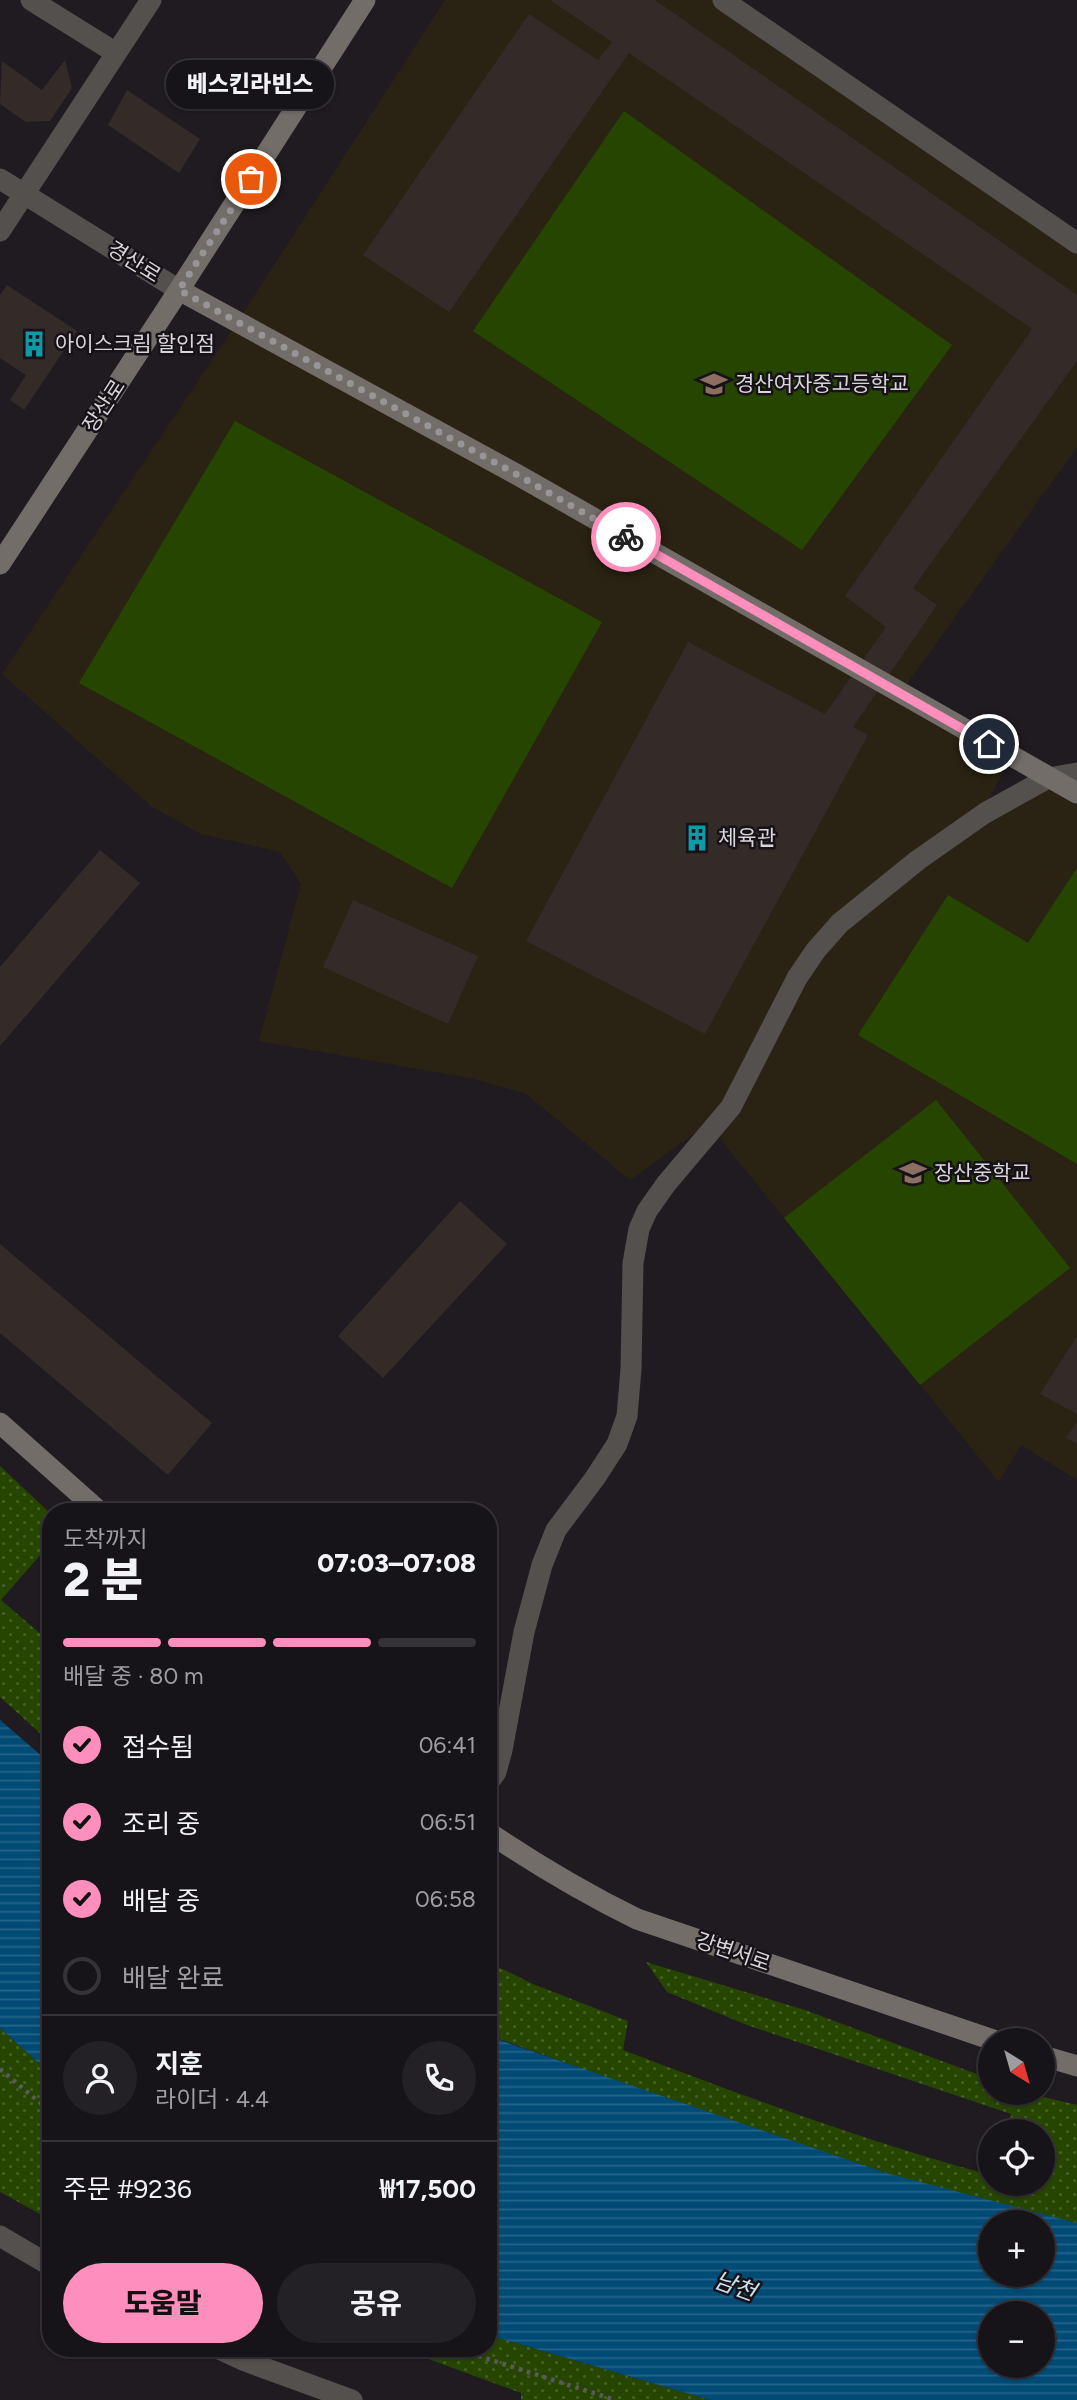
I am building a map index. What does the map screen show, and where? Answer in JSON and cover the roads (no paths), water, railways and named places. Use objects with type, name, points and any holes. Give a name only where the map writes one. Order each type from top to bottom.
[{"type":"street","points":[[31,0],[116,54]]},
{"type":"street","points":[[0,231],[151,0]]},
{"type":"street","points":[[336,45],[351,0]]},
{"type":"street","name":"장산로","points":[[0,564],[365,0]]},
{"type":"street","points":[[723,0],[1077,243]]},
{"type":"street","name":"경산로","points":[[0,179],[179,290],[516,474],[1077,793]]},
{"type":"street","points":[[497,1768],[524,1632],[542,1565],[556,1530],[617,1444],[627,1416],[631,1369],[633,1263],[639,1229],[647,1211],[666,1184],[731,1107],[797,978],[839,923],[918,860],[985,813],[1048,778],[1077,774]]},
{"type":"street","points":[[0,1423],[90,1503]]},
{"type":"street","name":"강변서로","points":[[497,1838],[587,1895],[637,1919],[978,2035]]},
{"type":"street","points":[[1055,2060],[1077,2066]]},
{"type":"street","points":[[0,2236],[42,2261]]},
{"type":"street","points":[[236,2357],[352,2400]]},
{"type":"water","points":[[0,1720],[42,1756],[42,2066],[0,2028]]},
{"type":"water","name":"남천","points":[[497,2039],[886,2173],[1027,2210],[978,2210],[978,2287],[1055,2287],[1055,2217],[1077,2223],[1077,2400],[710,2400],[497,2338]]},
{"type":"place","name":"베스킨라빈스","points":[[251,179]]},
{"type":"place","name":"아이스크림 할인점","points":[[34,344]]},
{"type":"place","name":"경산여자중고등학교","points":[[714,384]]},
{"type":"place","name":"체육관","points":[[697,838]]},
{"type":"place","name":"장산중학교","points":[[913,1173]]}]
